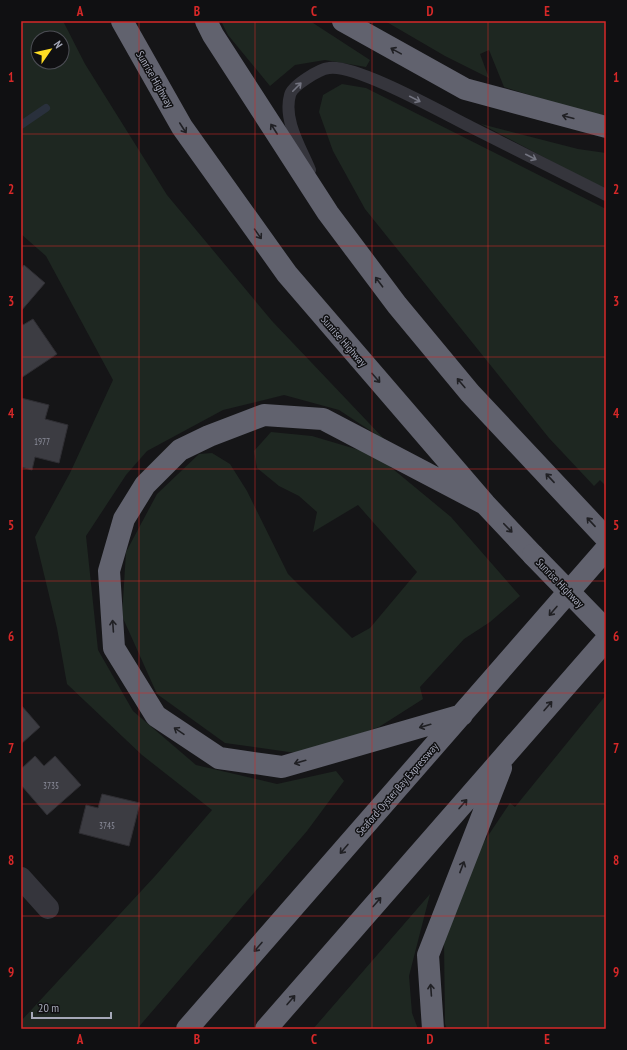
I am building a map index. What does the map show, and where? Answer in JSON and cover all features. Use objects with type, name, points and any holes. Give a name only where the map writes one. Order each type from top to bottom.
[{"type":"highway","name":"Sunrise Highway","points":[[122,21],[182,127],[287,274],[485,504],[606,630]]},
{"type":"highway","points":[[206,21],[213,36],[328,213],[397,305],[470,393],[606,538]]},
{"type":"highway","points":[[343,21],[465,89],[606,127]]},
{"type":"highway","points":[[462,715],[282,767],[219,758],[156,716],[114,648],[109,571],[124,519],[145,485],[180,450],[209,436],[264,415],[323,420],[485,504]]},
{"type":"highway","name":"Seaford-Oyster Bay Expressway","points":[[187,1029],[606,550]]},
{"type":"highway","points":[[266,1029],[606,640]]},
{"type":"highway","points":[[433,1029],[428,955],[507,754]]},
{"type":"street","points":[[21,878],[48,908]]},
{"type":"lane","points":[[328,213],[294,131],[288,111],[290,94],[305,78],[328,68],[352,72],[408,95],[606,195]]},
{"type":"shaded area","points":[[21,21],[63,21],[68,30],[30,30],[30,70],[70,70],[70,35],[85,64],[167,195],[272,321],[386,441],[339,410],[284,395],[223,410],[147,451],[126,475],[86,536],[98,650],[133,711],[196,765],[277,784],[336,771],[344,781],[307,831],[137,1029],[21,1029],[21,1021],[156,875],[212,810],[142,755],[67,684],[57,628],[35,537],[70,473],[113,380],[46,256],[21,234]]},
{"type":"shaded area","points":[[221,21],[310,21],[370,60],[366,67],[325,60],[295,65],[270,86],[228,35]]},
{"type":"shaded area","points":[[385,21],[606,21],[606,119],[504,87],[489,50],[480,54],[489,78],[445,56]]},
{"type":"shaded area","points":[[342,84],[366,88],[606,209],[606,486],[600,480],[594,486],[549,438],[365,209],[333,151],[319,112],[323,95]]},
{"type":"shaded area","points":[[481,124],[578,149],[606,153],[606,190]]},
{"type":"shaded area","points":[[271,432],[312,436],[376,455],[451,517],[520,596],[490,622],[464,639],[420,687],[423,699],[379,727],[303,754],[225,743],[157,694],[122,616],[126,552],[157,494],[199,454],[212,453],[230,464],[247,491],[288,574],[352,638],[370,628],[417,572],[358,505],[313,532],[317,512],[299,496],[279,486],[257,468],[254,451]]},
{"type":"shaded area","points":[[606,695],[606,1029],[447,1029],[445,1024],[444,942],[471,861],[510,803],[515,807]]},
{"type":"shaded area","points":[[430,894],[409,976],[412,1013],[418,1029],[313,1029]]},
{"type":"building","points":[[24,265],[45,283],[21,311],[21,269]]},
{"type":"building","points":[[33,319],[57,354],[21,378],[21,322],[23,325]]},
{"type":"building","points":[[21,398],[49,405],[45,419],[68,425],[59,463],[35,457],[32,470],[21,467]]},
{"type":"building","points":[[21,705],[40,727],[21,744]]},
{"type":"building","points":[[35,756],[44,766],[55,756],[81,785],[47,815],[21,785],[21,769]]},
{"type":"building","points":[[102,794],[140,803],[129,846],[79,833],[86,805],[98,808]]},
{"type":"waterway","points":[[21,125],[46,108]]}]
